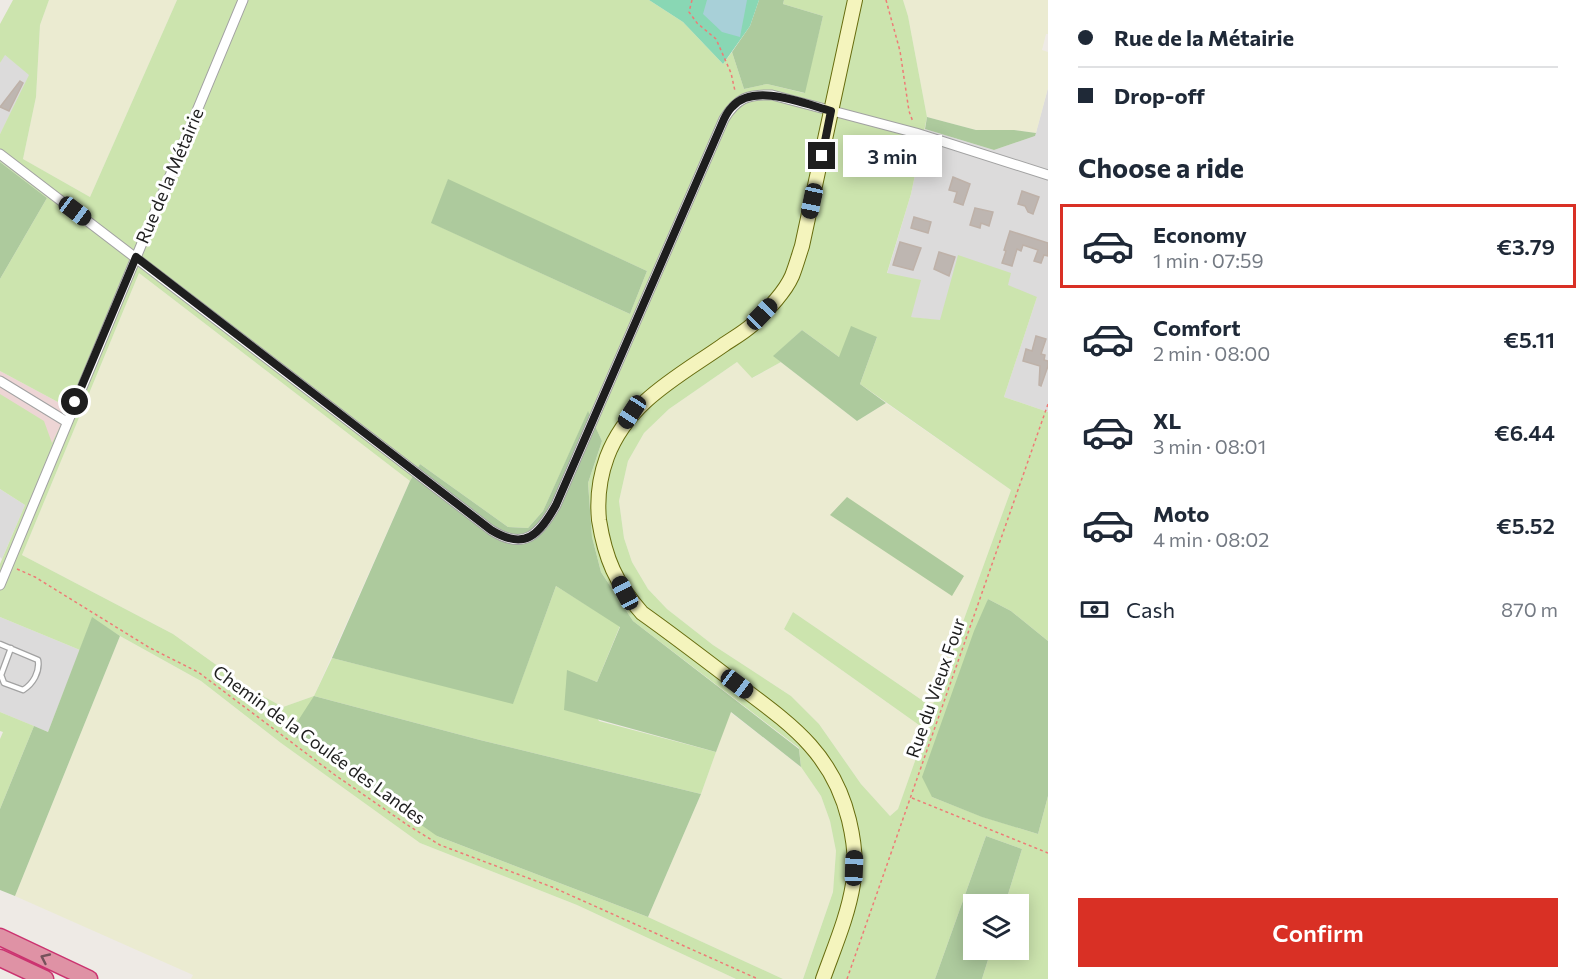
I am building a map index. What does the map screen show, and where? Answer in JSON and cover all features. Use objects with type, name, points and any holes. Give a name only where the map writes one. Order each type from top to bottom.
[{"type":"highway","points":[[0,937],[89,979]]},
{"type":"highway","points":[[0,958],[45,979]]},
{"type":"street","name":"Rue de la Métairie","points":[[0,585],[243,0]]},
{"type":"street","points":[[823,979],[845,918],[854,883],[855,853],[851,828],[844,801],[834,779],[818,752],[794,727],[642,613],[625,593],[615,574],[603,542],[598,509],[602,470],[613,442],[632,412],[650,395],[750,327],[775,301],[792,278],[802,246],[855,0]]},
{"type":"street","points":[[0,154],[491,530],[506,539],[522,540],[535,536],[545,525],[556,505],[724,119],[732,106],[756,95],[771,95],[916,133],[1048,175]]},
{"type":"street","points":[[0,381],[67,422]]},
{"type":"lane","points":[[0,644],[11,648],[38,660],[39,666],[31,685],[23,690],[4,683],[1,675],[11,648]]},
{"type":"path","points":[[692,0],[689,12],[697,23],[716,39],[731,73],[738,102]]},
{"type":"path","points":[[886,0],[900,51],[909,111],[916,133]]},
{"type":"path","name":"Rue du Vieux Four","points":[[847,979],[1048,404]]},
{"type":"path","name":"Chemin de la Coulée des Landes","points":[[8,566],[35,577],[150,648],[198,672],[335,776],[440,845],[552,887],[758,979]]},
{"type":"path","points":[[911,798],[1048,853]]},
{"type":"shaded area","points":[[4,54],[30,75],[0,134],[0,63]]},
{"type":"shaded area","points":[[1048,88],[1048,412],[1004,397],[1037,297],[940,321],[911,317],[887,274],[911,194],[925,129],[994,150],[1035,136]]},
{"type":"shaded area","points":[[0,371],[69,408],[53,443],[0,489]]},
{"type":"shaded area","points":[[0,489],[25,505],[2,559],[0,557]]},
{"type":"shaded area","points":[[0,617],[80,650],[48,732],[0,712]]},
{"type":"green space","points":[[13,0],[49,0],[40,25],[36,97],[23,159],[90,197],[177,0],[649,0],[683,22],[723,64],[732,52],[744,89],[767,84],[804,93],[823,16],[783,4],[784,0],[903,0],[927,117],[911,194],[887,273],[921,280],[911,317],[940,320],[958,255],[1011,273],[1008,285],[1037,297],[1004,397],[1048,412],[1048,641],[1011,611],[988,599],[932,797],[983,817],[1038,834],[1048,796],[1048,979],[982,979],[988,960],[1029,960],[1029,894],[1008,894],[1022,849],[986,836],[965,894],[963,894],[963,900],[935,979],[803,979],[833,892],[836,851],[830,821],[821,796],[801,767],[799,748],[633,621],[601,572],[592,537],[588,483],[602,441],[588,412],[543,511],[528,528],[508,527],[420,464],[410,481],[139,273],[22,555],[173,634],[250,689],[283,707],[314,696],[437,836],[648,917],[783,979],[736,979],[577,905],[420,843],[281,743],[201,681],[92,618],[80,650],[0,617],[0,564],[25,505],[0,489],[0,394],[44,421],[52,443],[69,408],[0,371],[0,279],[47,198],[0,162],[0,134],[29,75],[5,55],[0,63],[0,24]],"holes":[[[448,180],[647,271],[630,314],[432,223]],[[802,330],[839,357],[877,337],[860,384],[1011,490],[932,707],[793,612],[784,629],[926,730],[898,809],[890,816],[861,784],[819,724],[791,696],[713,645],[667,609],[648,589],[632,562],[624,538],[619,501],[628,461],[644,433],[669,409],[737,362],[752,378],[781,362],[774,356]]]},
{"type":"green space","points":[[49,0],[177,0],[90,197],[23,159],[36,97],[40,25]]},
{"type":"green space","points":[[649,0],[759,0],[750,26],[723,64],[683,22]]},
{"type":"green space","points":[[759,0],[784,0],[783,4],[823,16],[805,93],[767,84],[744,89],[732,52],[750,26]]},
{"type":"green space","points":[[903,0],[1048,0],[1048,34],[1046,34],[1042,50],[1048,52],[1048,88],[1036,133],[1014,130],[976,130],[927,117]]},
{"type":"green space","points":[[927,117],[976,130],[1014,130],[1036,133],[1035,136],[994,150],[925,129]]},
{"type":"green space","points":[[0,162],[47,198],[0,279]]},
{"type":"green space","points":[[448,179],[647,271],[630,314],[431,223]]},
{"type":"green space","points":[[139,273],[410,481],[314,696],[283,707],[250,689],[173,634],[22,555]]},
{"type":"green space","points":[[851,326],[877,337],[860,384],[886,403],[857,421],[773,356],[802,330],[839,357]]},
{"type":"green space","points":[[737,362],[753,378],[781,362],[857,421],[886,403],[1011,490],[932,707],[793,612],[784,629],[926,730],[898,809],[890,816],[861,784],[819,724],[791,696],[713,645],[667,609],[648,589],[632,562],[624,538],[619,501],[628,461],[644,433],[669,409]]},
{"type":"green space","points":[[588,411],[602,441],[588,483],[592,537],[601,572],[633,621],[799,749],[801,767],[731,712],[716,752],[564,710],[567,670],[597,682],[620,627],[556,586],[513,704],[332,658],[410,481],[420,464],[508,527],[528,528],[543,511]]},
{"type":"green space","points":[[847,497],[964,576],[952,596],[830,515]]},
{"type":"green space","points":[[556,586],[620,626],[597,682],[567,671],[599,721],[716,752],[701,794],[480,740],[314,696],[332,658],[513,703]]},
{"type":"green space","points":[[988,599],[1011,611],[1048,641],[1048,796],[1038,834],[982,817],[932,797],[922,777],[974,631]]},
{"type":"green space","points":[[92,617],[120,636],[15,896],[0,890],[0,809],[34,726],[48,732]]},
{"type":"green space","points":[[120,636],[201,681],[281,743],[420,843],[577,905],[736,979],[191,979],[193,975],[15,896]]},
{"type":"green space","points":[[314,696],[480,740],[701,794],[648,917],[437,836],[290,733]]},
{"type":"green space","points":[[0,712],[34,726],[0,809],[0,739],[3,732],[0,731]]},
{"type":"green space","points":[[730,712],[801,767],[821,796],[830,821],[836,851],[833,892],[803,979],[783,979],[648,917],[701,794]]},
{"type":"green space","points":[[986,836],[1022,849],[1008,894],[965,894]]},
{"type":"green space","points":[[963,900],[963,960],[988,960],[982,979],[935,979]]},
{"type":"water","points":[[707,0],[747,0],[740,37],[722,32],[703,14]]},
{"type":"building","points":[[20,81],[23,83],[9,111],[0,107]]},
{"type":"building","points":[[953,177],[970,184],[963,205],[954,202],[957,192],[949,190]]},
{"type":"building","points":[[1022,191],[1039,197],[1033,214],[1028,212],[1025,206],[1018,204]]},
{"type":"building","points":[[975,208],[993,212],[989,226],[981,223],[980,228],[970,225]]},
{"type":"building","points":[[914,217],[931,222],[928,233],[911,228]]},
{"type":"building","points":[[1010,231],[1048,243],[1048,256],[1044,255],[1041,263],[1034,261],[1038,250],[1023,245],[1021,251],[1017,249],[1012,266],[1002,263]]},
{"type":"building","points":[[900,242],[921,248],[913,270],[893,265]]},
{"type":"building","points":[[939,252],[955,257],[949,276],[934,269]]},
{"type":"building","points":[[1036,336],[1046,339],[1041,354],[1045,355],[1044,360],[1048,361],[1048,366],[1041,386],[1039,385],[1040,366],[1023,361],[1026,349],[1032,351]]},
{"type":"route","points":[[75,402],[136,257],[491,530],[506,539],[522,540],[535,536],[545,525],[556,505],[724,119],[732,106],[745,98],[771,95],[831,111],[822,156]]}]
